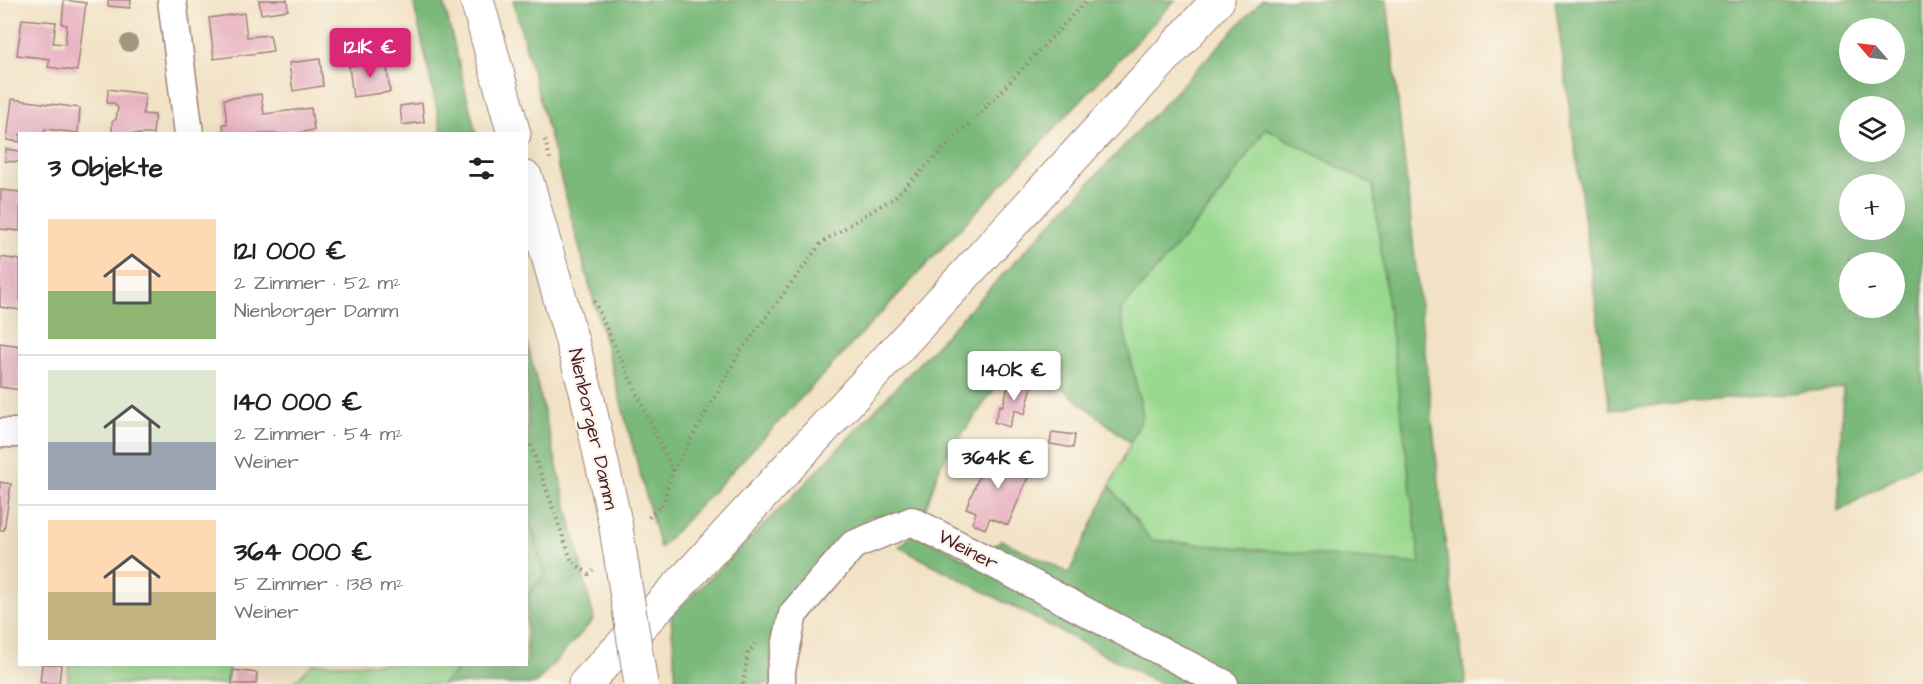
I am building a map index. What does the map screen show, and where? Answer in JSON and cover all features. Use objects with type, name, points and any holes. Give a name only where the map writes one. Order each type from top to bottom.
[{"type":"main road","points":[[477,0],[513,132]]},
{"type":"main road","points":[[585,684],[699,564],[1218,0]]},
{"type":"main road","name":"Nienborger Damm","points":[[528,185],[586,391],[615,522],[641,684]]},
{"type":"street","points":[[172,0],[189,132]]},
{"type":"street","points":[[0,433],[18,433]]},
{"type":"street","name":"Weiner","points":[[782,684],[781,670],[793,614],[853,544],[912,521],[1224,684]]},
{"type":"path","points":[[673,471],[740,352],[822,242],[895,197],[990,103],[1087,0]]},
{"type":"green space","points":[[413,0],[443,0],[476,132],[442,132]]},
{"type":"green space","points":[[513,0],[1175,0],[660,548]]},
{"type":"green space","points":[[1262,0],[1387,0],[1448,566],[1466,684],[1161,684],[899,547],[916,532],[974,564],[1001,540],[1069,573],[1110,486],[1151,540],[1420,564],[1373,185],[1266,128],[1214,203],[1120,311],[1143,416],[1130,442],[1019,354],[941,464],[924,513],[868,517],[800,581],[771,635],[771,684],[676,684],[671,616],[805,484]]},
{"type":"green space","points":[[1555,0],[1923,0],[1923,461],[1838,512],[1843,388],[1610,410]]},
{"type":"green space","points":[[1266,128],[1373,185],[1421,565],[1151,540],[1110,486],[1143,416],[1120,311],[1214,203]]},
{"type":"green space","points":[[528,346],[594,619],[535,684],[443,684],[461,666],[528,666],[528,594],[544,576],[528,514]]},
{"type":"green space","points":[[528,517],[544,576],[528,594]]},
{"type":"green space","points":[[69,666],[229,666],[226,684],[68,684]]},
{"type":"green space","points":[[311,666],[461,666],[443,684],[292,684]]},
{"type":"building","points":[[64,0],[86,3],[77,71],[48,67],[50,59],[17,55],[22,19],[56,22],[53,43],[65,44],[67,25],[62,24]]},
{"type":"building","points":[[108,0],[131,0],[130,8],[108,6]]},
{"type":"building","points":[[259,0],[287,0],[288,10],[261,14]]},
{"type":"building","points":[[244,13],[247,37],[270,35],[273,51],[214,59],[209,18]]},
{"type":"building","points":[[320,59],[323,86],[293,91],[289,63]]},
{"type":"building","points":[[386,60],[390,92],[353,97],[349,66]]},
{"type":"building","points":[[108,89],[145,94],[143,114],[155,115],[153,132],[112,132],[112,122],[116,119],[118,108],[114,103],[107,103]]},
{"type":"building","points":[[261,94],[264,114],[311,108],[314,130],[224,132],[223,124],[227,124],[224,99]]},
{"type":"building","points":[[12,99],[80,108],[78,132],[45,129],[44,132],[18,132],[18,142],[7,140]]},
{"type":"building","points":[[422,103],[424,122],[402,125],[400,106]]},
{"type":"building","points":[[6,149],[18,151],[18,162],[5,161]]},
{"type":"building","points":[[1,190],[18,192],[18,231],[0,229]]},
{"type":"building","points":[[0,257],[18,260],[18,310],[0,307]]},
{"type":"building","points":[[0,343],[18,346],[18,390],[0,387]]},
{"type":"building","points":[[1010,378],[1032,386],[1025,414],[1015,410],[1009,427],[994,422],[1000,405],[1003,406]]},
{"type":"building","points":[[1052,432],[1075,435],[1073,448],[1050,444]]},
{"type":"building","points":[[963,447],[974,452],[964,472],[954,467]]},
{"type":"building","points":[[990,451],[1032,468],[1008,525],[990,518],[985,529],[972,523],[976,512],[966,508]]},
{"type":"building","points":[[0,482],[11,484],[4,530],[0,530]]},
{"type":"building","points":[[42,666],[61,666],[59,684],[40,682]]},
{"type":"building","points":[[233,670],[257,673],[256,684],[232,684]]}]
